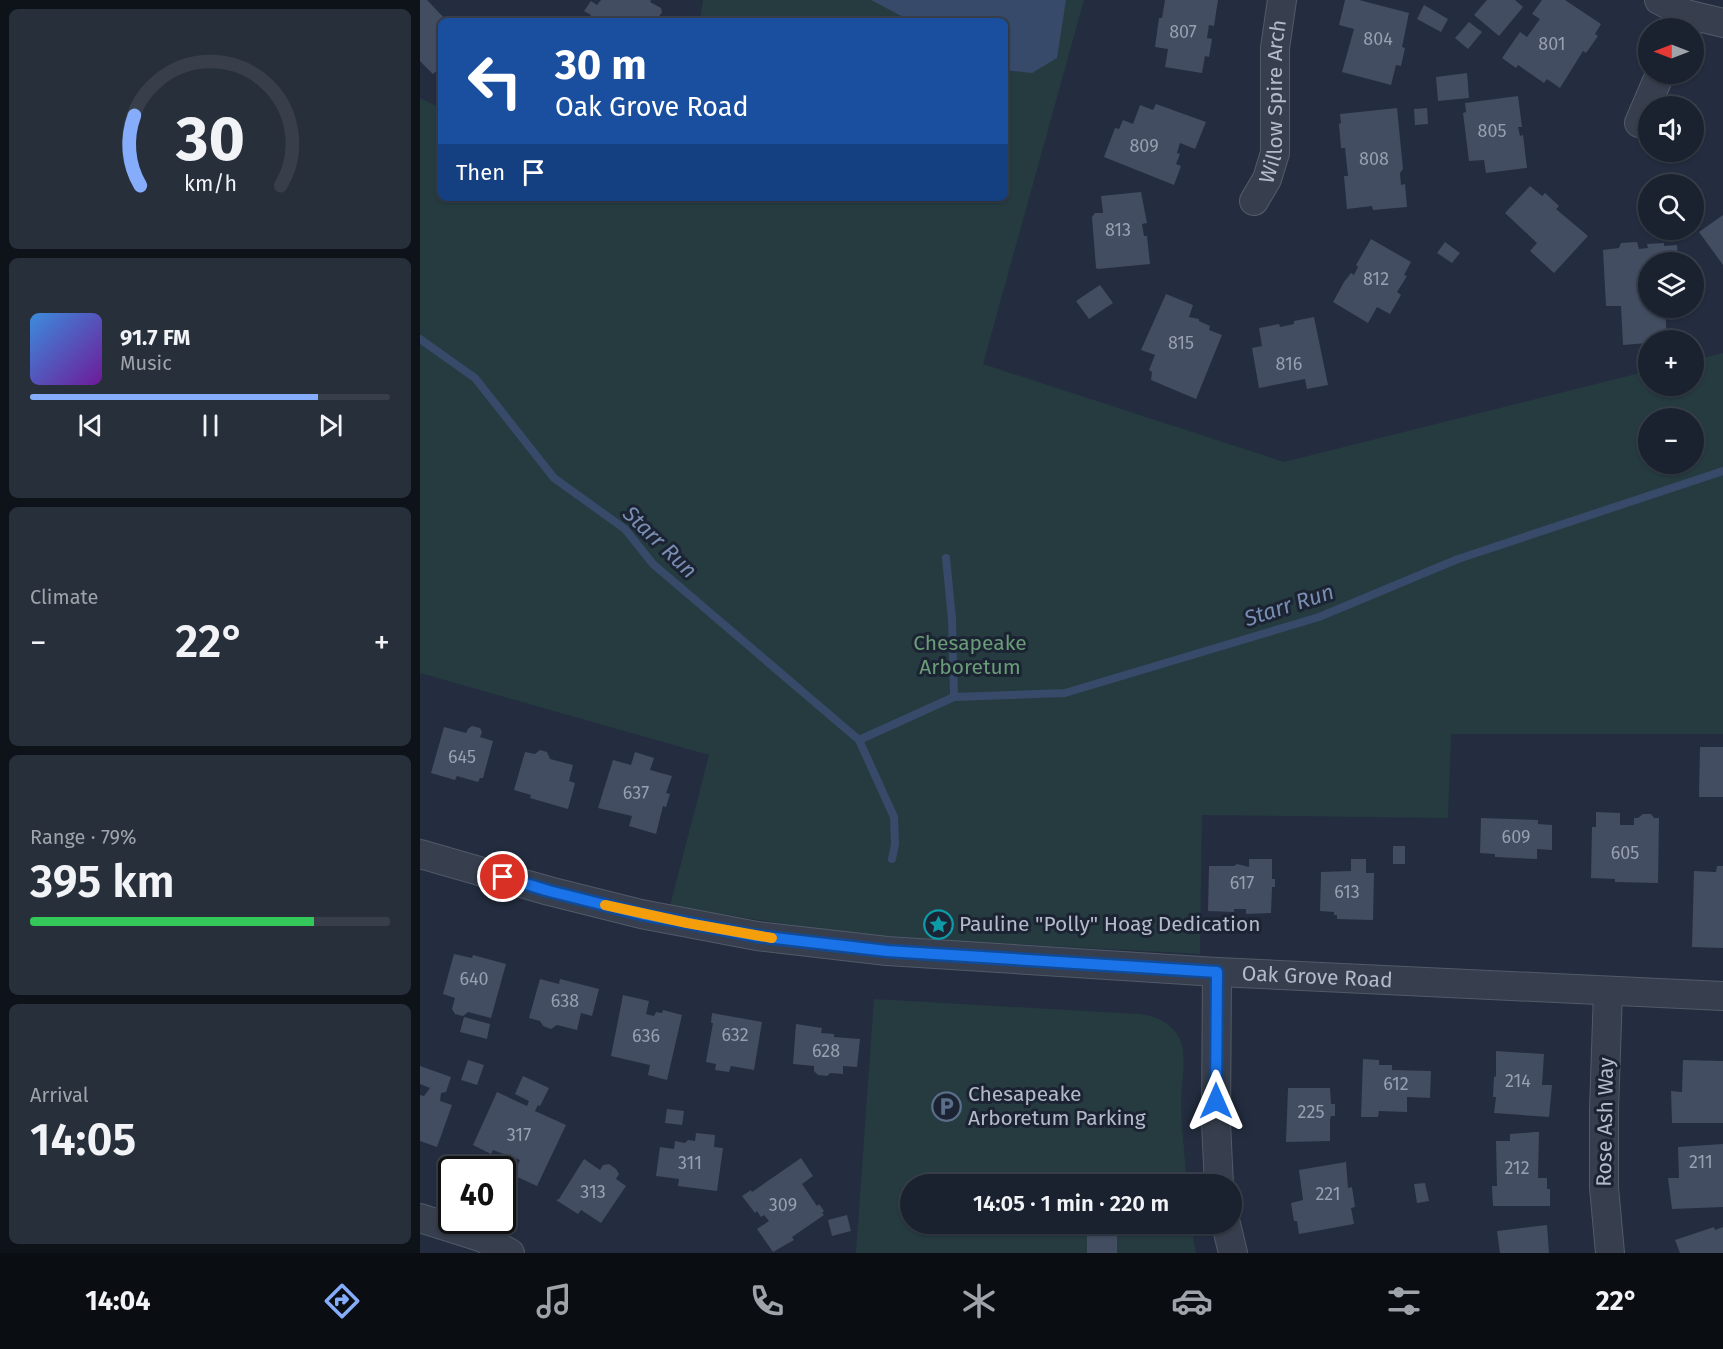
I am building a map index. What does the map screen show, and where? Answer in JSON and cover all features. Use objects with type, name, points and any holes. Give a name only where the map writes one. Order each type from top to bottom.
[{"type":"street","name":"Willow Spire Arch","points":[[1254,201],[1267,179],[1275,153],[1275,48],[1282,0]]},
{"type":"street","points":[[1659,0],[1680,18]]},
{"type":"street","points":[[1704,22],[1723,23]]},
{"type":"street","name":"Oak Grove Road","points":[[420,854],[641,914],[757,936],[887,951],[1217,972],[1723,996]]},
{"type":"street","points":[[1217,972],[1216,1123],[1218,1174]]},
{"type":"street","name":"Rose Ash Way","points":[[1608,991],[1604,1187],[1610,1253]]},
{"type":"street","points":[[420,1218],[483,1238],[510,1253]]},
{"type":"street","points":[[1228,1234],[1233,1253]]},
{"type":"green space","name":"Chesapeake Arboretum","points":[[703,0],[1084,0],[983,364],[1284,462],[1638,374],[1638,396],[1704,396],[1704,358],[1723,353],[1723,734],[1451,734],[1448,818],[1202,815],[1200,954],[836,932],[670,906],[709,755],[420,673],[420,98],[438,107],[438,201],[1008,201],[1008,18],[700,18]]},
{"type":"green space","points":[[874,999],[1139,1014],[1159,1019],[1175,1032],[1183,1051],[1181,1106],[1186,1174],[900,1174],[900,1234],[1193,1234],[1196,1253],[856,1253]]},
{"type":"water","points":[[871,0],[1066,0],[1057,58],[1032,73],[1008,70],[1008,18],[905,18]]},
{"type":"building","points":[[420,0],[427,0],[444,18],[438,18],[438,70],[433,74],[420,61]]},
{"type":"building","points":[[601,0],[651,0],[650,2],[661,8],[662,12],[658,18],[589,18],[591,15],[584,11],[591,1],[597,5]]},
{"type":"building","points":[[1165,0],[1218,0],[1214,26],[1209,25],[1207,38],[1212,39],[1209,57],[1205,56],[1202,73],[1165,67],[1168,49],[1155,47],[1159,18],[1162,18]]},
{"type":"building","points":[[1345,0],[1359,0],[1409,13],[1402,47],[1405,48],[1401,66],[1396,65],[1391,85],[1342,72],[1354,29],[1339,25]]},
{"type":"building","points":[[1487,0],[1515,0],[1523,7],[1499,36],[1474,15]]},
{"type":"building","points":[[1542,0],[1565,0],[1601,24],[1595,34],[1598,36],[1586,53],[1583,51],[1560,88],[1547,79],[1544,83],[1518,65],[1516,68],[1502,58],[1520,32],[1527,37],[1540,19],[1532,14]]},
{"type":"building","points":[[1424,5],[1448,19],[1441,32],[1417,19]]},
{"type":"building","points":[[1469,22],[1482,32],[1468,49],[1455,38]]},
{"type":"building","points":[[1467,73],[1469,98],[1438,101],[1436,77]]},
{"type":"building","points":[[1518,96],[1522,127],[1518,127],[1520,136],[1523,135],[1527,168],[1486,173],[1484,160],[1469,161],[1463,113],[1466,112],[1465,103]]},
{"type":"building","points":[[1156,104],[1206,122],[1195,149],[1180,143],[1177,153],[1180,154],[1176,164],[1181,166],[1174,185],[1104,157],[1115,128],[1119,129],[1123,120],[1133,124],[1140,105],[1153,110]]},
{"type":"building","points":[[1397,108],[1403,169],[1400,173],[1401,185],[1405,184],[1407,207],[1373,210],[1372,206],[1347,209],[1344,176],[1348,176],[1345,148],[1341,148],[1340,114]]},
{"type":"building","points":[[1427,108],[1428,124],[1415,125],[1414,109]]},
{"type":"building","points":[[1530,186],[1542,196],[1545,193],[1559,206],[1556,209],[1588,236],[1554,273],[1530,251],[1537,243],[1505,213]]},
{"type":"building","points":[[1141,192],[1147,223],[1142,224],[1144,236],[1147,236],[1150,264],[1096,268],[1092,217],[1095,213],[1103,213],[1101,196]]},
{"type":"building","points":[[1723,215],[1723,265],[1704,239],[1704,228]]},
{"type":"building","points":[[1371,239],[1411,262],[1404,275],[1407,276],[1397,292],[1401,295],[1390,314],[1377,307],[1368,323],[1333,302],[1351,273],[1354,275],[1358,267],[1356,265]]},
{"type":"building","points":[[1445,242],[1460,253],[1452,263],[1437,253]]},
{"type":"building","points":[[1637,242],[1639,249],[1648,248],[1647,244],[1677,245],[1677,252],[1638,252],[1638,318],[1666,318],[1666,330],[1638,330],[1638,344],[1623,345],[1621,306],[1606,306],[1603,250],[1619,248],[1621,243]]},
{"type":"building","points":[[1100,285],[1113,303],[1089,319],[1076,301]]},
{"type":"building","points":[[1166,294],[1193,305],[1189,317],[1199,319],[1210,326],[1209,330],[1222,335],[1196,399],[1151,380],[1152,372],[1149,370],[1155,355],[1141,350]]},
{"type":"building","points":[[1314,317],[1328,385],[1307,389],[1305,379],[1259,388],[1252,348],[1262,346],[1259,328],[1279,324],[1280,327],[1294,324],[1294,321]]},
{"type":"building","points":[[472,726],[480,728],[482,732],[480,737],[493,741],[483,778],[480,778],[478,782],[457,776],[455,780],[431,773],[444,727],[466,733]]},
{"type":"building","points":[[1700,747],[1723,747],[1723,797],[1699,797]]},
{"type":"building","points":[[540,750],[547,752],[550,759],[573,765],[569,781],[575,783],[568,809],[530,798],[531,795],[514,790],[525,752],[535,754]]},
{"type":"building","points":[[635,752],[654,758],[650,770],[672,776],[666,793],[670,794],[666,807],[663,806],[656,834],[629,826],[632,816],[598,808],[613,760],[631,765]]},
{"type":"building","points":[[1596,812],[1620,813],[1620,825],[1634,825],[1634,818],[1643,814],[1651,814],[1654,818],[1659,818],[1658,883],[1615,882],[1615,879],[1591,878],[1592,827],[1596,827]]},
{"type":"building","points":[[1481,818],[1538,820],[1538,824],[1552,825],[1552,850],[1537,849],[1537,859],[1495,857],[1495,854],[1480,853]]},
{"type":"building","points":[[1393,846],[1405,846],[1405,864],[1393,864]]},
{"type":"building","points":[[1249,859],[1272,859],[1272,879],[1275,879],[1275,887],[1272,887],[1271,913],[1246,914],[1246,909],[1234,909],[1234,912],[1208,911],[1209,866],[1237,864],[1249,867]]},
{"type":"building","points":[[1351,859],[1366,859],[1366,873],[1374,873],[1373,920],[1337,919],[1334,912],[1320,911],[1321,872],[1351,871]]},
{"type":"building","points":[[1717,866],[1723,866],[1723,948],[1692,947],[1694,871],[1716,872]]},
{"type":"building","points":[[454,954],[472,958],[473,955],[506,964],[491,1018],[468,1012],[463,1016],[455,1014],[452,1009],[455,998],[443,994]]},
{"type":"building","points":[[540,979],[559,984],[560,979],[599,989],[592,1016],[581,1013],[577,1030],[557,1025],[551,1029],[543,1026],[540,1021],[529,1018]]},
{"type":"building","points":[[623,995],[649,1001],[646,1014],[654,1016],[656,1012],[662,1013],[663,1010],[682,1015],[667,1080],[648,1075],[650,1065],[611,1056]]},
{"type":"building","points":[[712,1013],[762,1022],[754,1070],[731,1066],[729,1072],[715,1070],[716,1064],[706,1062],[713,1023],[711,1023]]},
{"type":"building","points":[[464,1017],[490,1024],[487,1039],[460,1032]]},
{"type":"building","points":[[796,1024],[822,1028],[821,1033],[834,1034],[834,1037],[860,1039],[857,1067],[843,1066],[843,1074],[830,1073],[827,1076],[818,1075],[814,1071],[814,1066],[793,1064]]},
{"type":"building","points":[[1496,1051],[1544,1054],[1542,1085],[1552,1085],[1549,1117],[1494,1113]]},
{"type":"building","points":[[1363,1059],[1379,1060],[1379,1065],[1392,1065],[1392,1070],[1431,1071],[1430,1098],[1407,1097],[1407,1112],[1379,1111],[1378,1117],[1361,1117]]},
{"type":"building","points":[[468,1060],[484,1065],[477,1085],[461,1080]]},
{"type":"building","points":[[1683,1060],[1723,1061],[1723,1123],[1672,1123],[1671,1091],[1682,1092]]},
{"type":"building","points":[[420,1066],[451,1077],[446,1092],[441,1093],[440,1101],[452,1105],[437,1147],[420,1141],[420,1095],[424,1096],[430,1088],[420,1084]]},
{"type":"building","points":[[523,1076],[549,1088],[535,1111],[566,1125],[537,1186],[516,1176],[516,1169],[520,1160],[516,1156],[493,1150],[491,1154],[473,1145],[497,1092],[527,1106],[529,1101],[515,1094]]},
{"type":"building","points":[[1288,1088],[1330,1088],[1331,1104],[1335,1104],[1335,1116],[1331,1116],[1330,1120],[1330,1141],[1286,1142]]},
{"type":"building","points":[[667,1109],[684,1111],[682,1125],[665,1123]]},
{"type":"building","points":[[1539,1132],[1538,1178],[1547,1178],[1547,1189],[1550,1189],[1550,1206],[1493,1206],[1492,1186],[1497,1186],[1496,1141],[1510,1141],[1510,1134]]},
{"type":"building","points":[[696,1133],[715,1135],[714,1147],[723,1148],[717,1191],[678,1186],[679,1179],[656,1176],[660,1147],[674,1149],[675,1141],[685,1143],[688,1140],[695,1141]]},
{"type":"building","points":[[1723,1144],[1723,1207],[1672,1209],[1668,1178],[1679,1178],[1678,1147]]},
{"type":"building","points":[[801,1158],[813,1176],[802,1184],[817,1206],[819,1204],[824,1211],[822,1213],[824,1215],[792,1237],[794,1240],[773,1252],[757,1229],[769,1221],[764,1215],[761,1217],[757,1211],[755,1213],[742,1196],[751,1190],[752,1192]]},
{"type":"building","points":[[584,1159],[600,1170],[603,1165],[609,1164],[619,1174],[616,1179],[626,1186],[601,1223],[581,1210],[578,1214],[556,1200],[559,1199]]},
{"type":"building","points":[[1346,1162],[1348,1188],[1352,1187],[1355,1207],[1351,1208],[1354,1224],[1299,1234],[1291,1203],[1303,1200],[1299,1170]]},
{"type":"building","points":[[1425,1183],[1429,1201],[1417,1203],[1414,1184]]},
{"type":"building","points":[[847,1215],[851,1231],[832,1236],[828,1220]]},
{"type":"building","points":[[1547,1225],[1549,1253],[1500,1253],[1497,1231]]},
{"type":"building","points":[[1714,1227],[1715,1230],[1723,1227],[1723,1253],[1680,1253],[1675,1240]]},
{"type":"building","points":[[1087,1234],[1117,1234],[1117,1253],[1087,1253]]},
{"type":"waterway","name":"Starr Run","points":[[420,339],[475,378],[554,478],[625,529],[653,564],[859,740],[954,697],[1065,693],[1319,617],[1458,559],[1723,471]]},
{"type":"waterway","points":[[946,558],[952,619],[954,697]]},
{"type":"waterway","name":"Starr Run","points":[[859,740],[894,817],[895,844],[892,859]]},
{"type":"slow traffic","points":[[605,905],[641,914],[772,938]]},
{"type":"place","name":"Pauline \"Polly\" Hoag Dedication","points":[[938,924]]},
{"type":"place","name":"Chesapeake Arboretum Parking","points":[[947,1106]]},
{"type":"route","points":[[503,877],[641,914],[757,936],[887,951],[1217,972],[1216,1101]]}]
